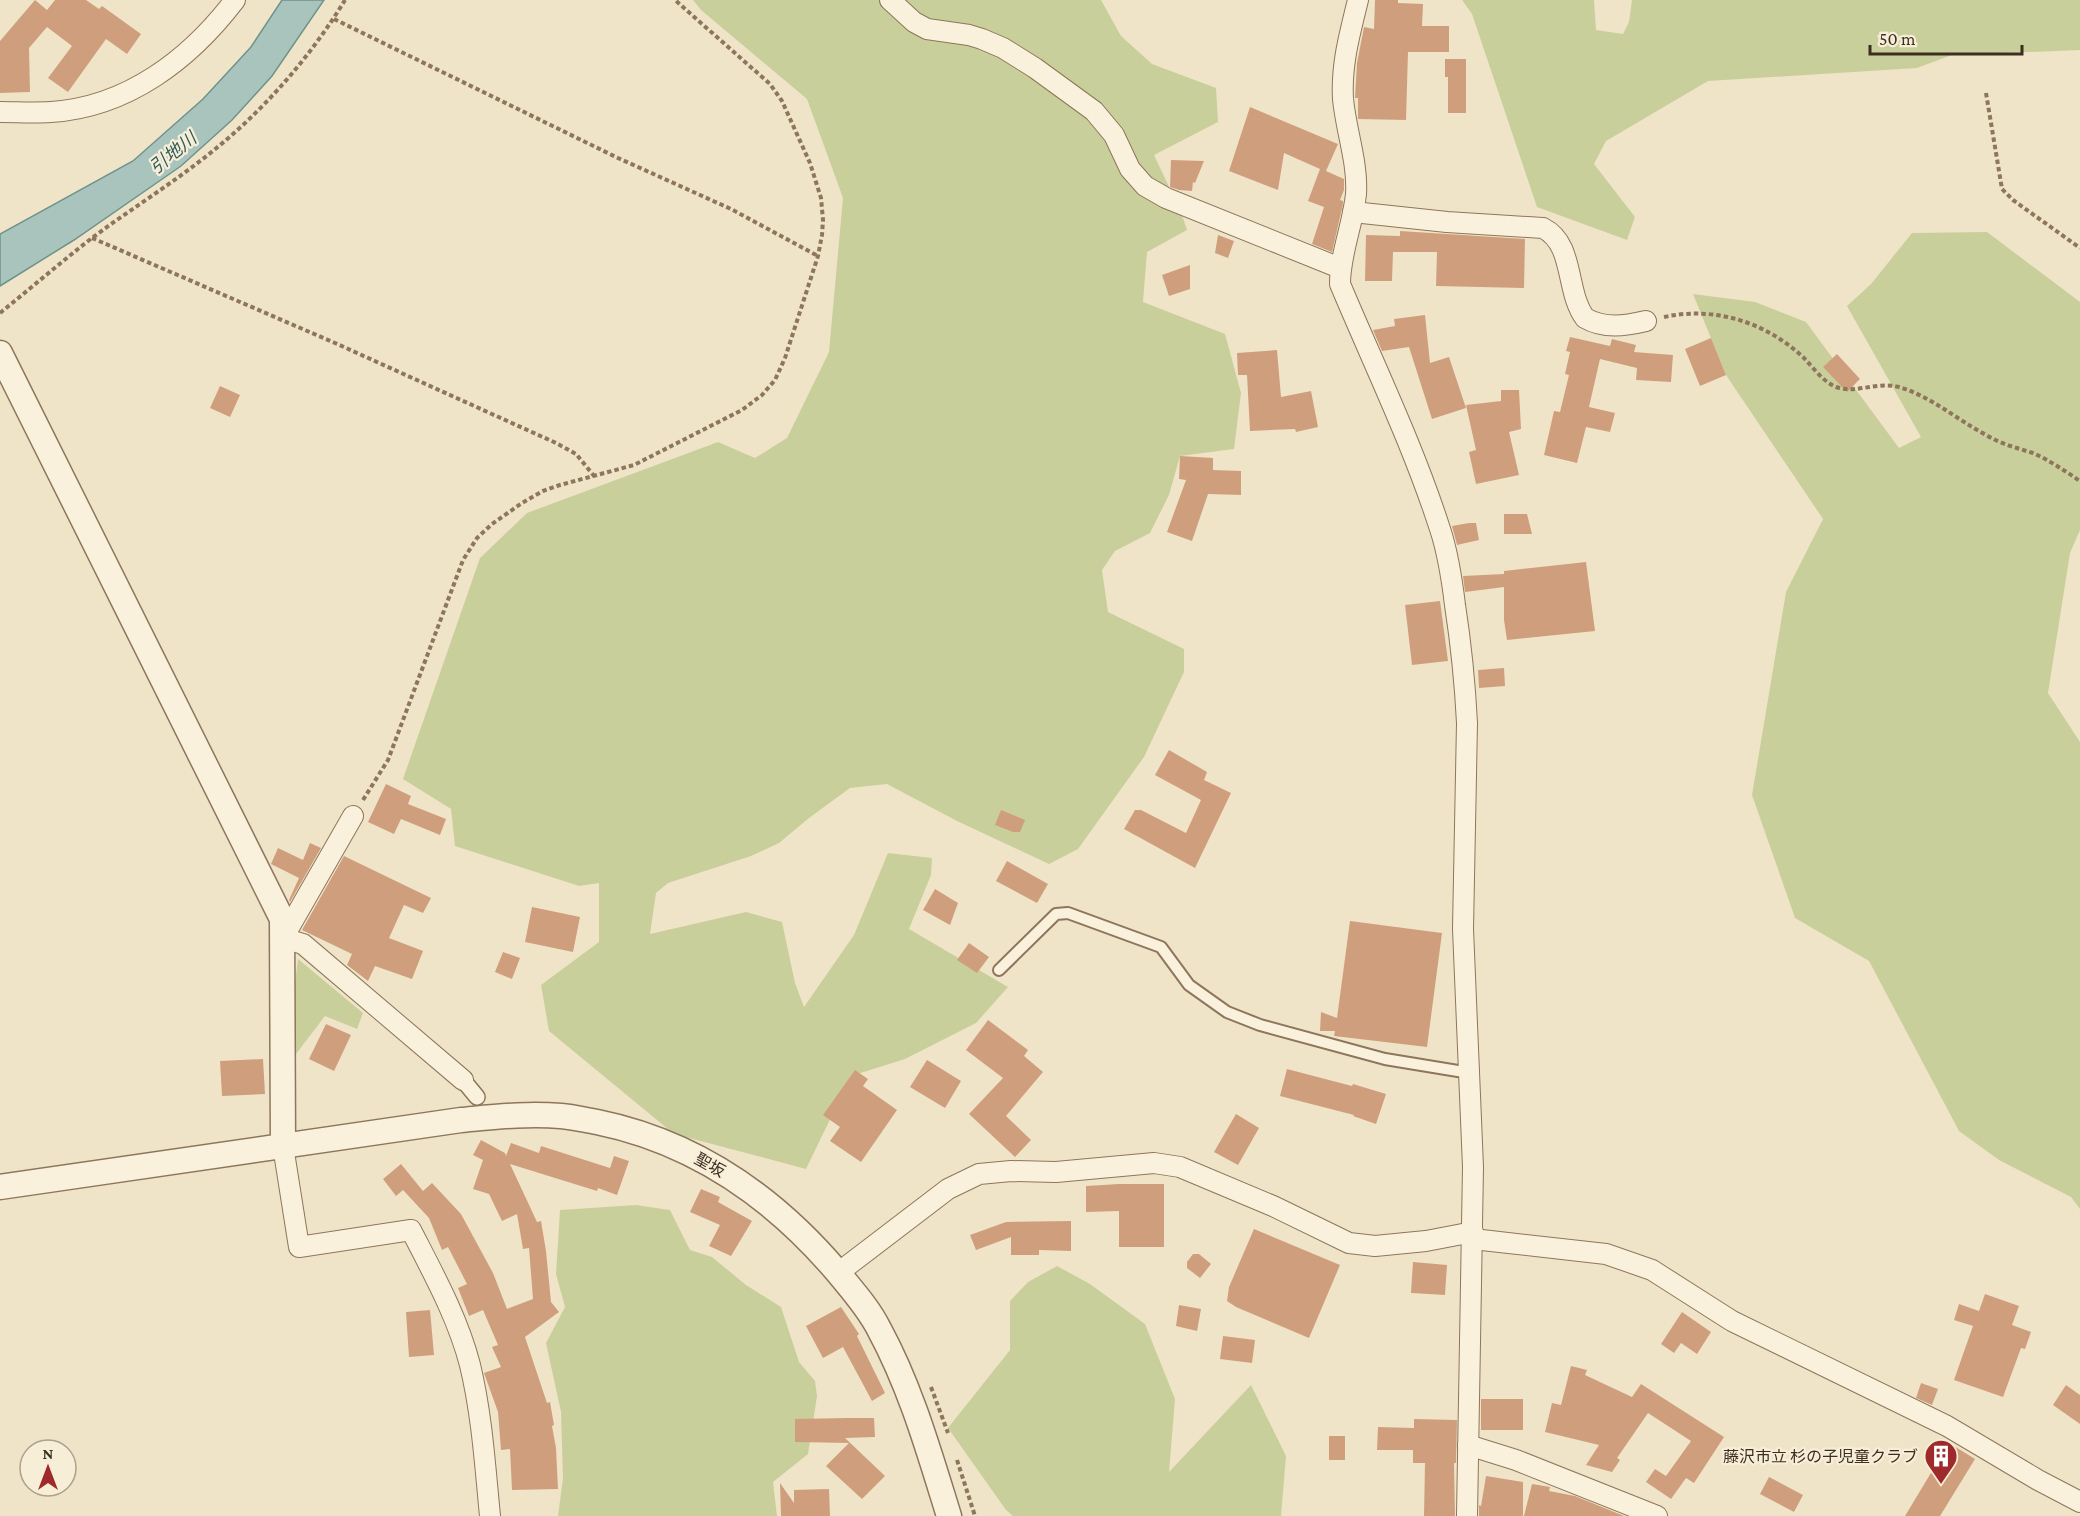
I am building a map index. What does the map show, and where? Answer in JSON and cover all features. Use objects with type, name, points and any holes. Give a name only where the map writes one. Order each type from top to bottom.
[{"type":"street","points":[[214,0],[215,27]]},
{"type":"street","points":[[0,112],[52,112],[87,107],[119,96],[148,81],[181,59],[215,27],[235,0]]},
{"type":"street","points":[[890,0],[914,22],[927,29],[969,35],[1003,48],[1095,111],[1114,135],[1130,169],[1145,186],[1166,198],[1340,268]]},
{"type":"street","points":[[1358,0],[1342,75],[1356,192],[1340,268],[1340,284],[1441,530],[1451,572],[1462,654],[1467,723],[1463,929],[1473,1143],[1467,1516]]},
{"type":"street","points":[[1353,212],[1447,222],[1543,228],[1551,232],[1562,248],[1574,298],[1585,318],[1604,325],[1624,326],[1646,321]]},
{"type":"street","points":[[0,353],[279,914],[283,938],[281,1019],[283,1146],[298,1247],[411,1230],[448,1307],[469,1363],[483,1435],[490,1516]]},
{"type":"street","points":[[283,938],[353,816]]},
{"type":"street","points":[[283,938],[303,944],[463,1080],[477,1097]]},
{"type":"street","name":"聖坂","points":[[0,1187],[461,1120],[516,1115],[562,1116],[620,1127],[670,1144],[713,1165],[747,1187],[785,1217],[818,1249],[878,1326],[900,1370],[917,1414],[949,1516]]},
{"type":"street","points":[[838,1273],[948,1189],[979,1174],[1011,1171],[1088,1170],[1121,1164],[1154,1163],[1180,1167],[1273,1206],[1349,1243],[1375,1246],[1473,1236],[1606,1254],[1652,1270],[1732,1321],[1947,1426],[2080,1502]]},
{"type":"street","points":[[1468,1445],[1516,1460],[1657,1516]]},
{"type":"lane","points":[[999,970],[1056,914],[1068,913],[1161,947],[1189,985],[1227,1012],[1260,1026],[1385,1059],[1470,1073]]},
{"type":"path","points":[[0,313],[92,238],[224,142],[266,101],[296,67],[334,19],[345,0]]},
{"type":"path","points":[[353,816],[388,760],[463,560],[477,538],[492,524],[543,491],[634,465],[742,410],[762,395],[775,380],[785,358],[818,256],[822,235],[821,198],[810,163],[782,101],[770,84],[675,0]]},
{"type":"path","points":[[334,19],[618,158],[731,209],[818,256]]},
{"type":"path","points":[[1986,93],[2002,189],[2013,200],[2080,248]]},
{"type":"path","points":[[92,238],[335,343],[556,444],[576,454],[595,477]]},
{"type":"path","points":[[1646,321],[1691,314],[1740,319],[1760,326],[1788,344],[1830,384],[1850,389],[1881,384],[1906,389],[1930,399],[1985,435],[2033,454],[2080,481]]},
{"type":"green space","points":[[693,0],[1101,0],[1121,36],[1152,64],[1216,88],[1218,122],[1154,155],[1187,230],[1147,252],[1143,302],[1225,334],[1241,393],[1234,449],[1180,456],[1169,495],[1150,533],[1115,551],[1102,570],[1108,612],[1184,649],[1184,672],[1144,757],[1078,849],[1049,864],[957,821],[887,784],[850,788],[779,843],[751,856],[668,883],[656,893],[650,934],[746,912],[782,922],[795,983],[804,1007],[854,935],[888,853],[932,858],[931,875],[909,929],[1008,987],[976,1023],[905,1059],[851,1076],[806,1169],[674,1134],[549,1031],[541,985],[599,942],[599,883],[579,886],[455,846],[451,809],[403,779],[480,558],[527,513],[718,442],[755,458],[787,438],[829,352],[843,198],[807,99],[701,10]]},
{"type":"green space","points":[[1462,0],[1594,0],[1596,30],[1623,34],[1629,22],[1632,0],[2080,0],[2080,50],[1952,55],[1917,68],[1708,81],[1606,141],[1594,164],[1635,217],[1627,240],[1537,207],[1472,14]]},
{"type":"green space","points":[[1987,232],[2080,302],[2080,530],[2070,553],[2048,693],[2080,742],[2080,1209],[2071,1197],[1999,1160],[1959,1131],[1869,961],[1795,918],[1752,795],[1786,592],[1823,519],[1726,375],[1693,294],[1755,302],[1806,322],[1899,448],[1921,437],[1847,306],[1871,284],[1912,233]]},
{"type":"green space","points":[[298,959],[363,1013],[357,1029],[325,1016],[296,1054],[290,1023]]},
{"type":"green space","points":[[636,1205],[670,1210],[690,1250],[712,1257],[746,1285],[781,1307],[799,1362],[815,1381],[817,1396],[808,1454],[773,1482],[777,1516],[558,1516],[563,1478],[561,1412],[546,1343],[565,1307],[556,1274],[560,1210]]},
{"type":"green space","points":[[1057,1266],[1090,1284],[1145,1324],[1175,1399],[1169,1472],[1251,1385],[1286,1456],[1281,1516],[1013,1516],[1006,1510],[948,1428],[1010,1350],[1010,1301],[1028,1282]]},
{"type":"water","name":"引地川","points":[[282,0],[324,0],[272,76],[232,120],[181,166],[74,240],[0,286],[0,234],[133,161],[203,99],[251,47]]},
{"type":"building","points":[[35,0],[47,10],[55,0],[86,0],[99,9],[102,6],[141,34],[127,54],[106,39],[68,92],[48,78],[72,46],[47,27],[29,48],[30,92],[0,93],[0,41]]},
{"type":"building","points":[[1375,0],[1398,0],[1398,3],[1423,4],[1422,26],[1449,26],[1449,52],[1408,52],[1406,120],[1358,119],[1358,98],[1355,98],[1357,63],[1364,27],[1374,29]]},
{"type":"building","points":[[1445,59],[1466,59],[1466,113],[1448,113],[1448,77],[1445,77]]},
{"type":"building","points":[[1250,107],[1338,144],[1326,171],[1344,179],[1344,190],[1340,200],[1343,204],[1332,252],[1312,244],[1324,207],[1308,201],[1320,169],[1284,153],[1278,190],[1229,171]]},
{"type":"building","points":[[1171,160],[1204,161],[1195,183],[1193,182],[1192,191],[1170,187]]},
{"type":"building","points":[[1400,231],[1525,239],[1524,288],[1436,286],[1437,252],[1393,252],[1392,281],[1365,281],[1366,235],[1400,236]]},
{"type":"building","points":[[1218,235],[1234,241],[1228,258],[1215,253]]},
{"type":"building","points":[[1190,265],[1190,289],[1169,296],[1162,275]]},
{"type":"building","points":[[1425,315],[1430,363],[1449,357],[1466,408],[1432,419],[1409,347],[1382,351],[1373,330],[1395,326],[1394,319]]},
{"type":"building","points":[[1570,337],[1610,346],[1612,339],[1636,345],[1634,352],[1673,355],[1671,382],[1636,380],[1637,368],[1600,359],[1589,407],[1615,413],[1610,432],[1586,427],[1577,463],[1544,455],[1554,411],[1560,412],[1569,375],[1565,374],[1570,352],[1566,351]]},
{"type":"building","points":[[1711,338],[1726,375],[1700,386],[1685,349]]},
{"type":"building","points":[[1277,350],[1281,397],[1311,391],[1318,427],[1296,432],[1295,429],[1250,431],[1247,375],[1238,375],[1237,353]]},
{"type":"building","points":[[1837,354],[1860,379],[1847,392],[1823,367]]},
{"type":"building","points":[[220,386],[240,395],[230,417],[210,408]]},
{"type":"building","points":[[1501,390],[1519,390],[1521,429],[1509,432],[1519,475],[1476,484],[1469,452],[1476,450],[1466,405],[1501,401]]},
{"type":"building","points":[[1180,456],[1213,458],[1213,470],[1241,471],[1241,495],[1208,494],[1192,541],[1167,532],[1186,480],[1179,479]]},
{"type":"building","points":[[1504,514],[1527,514],[1532,534],[1504,534]]},
{"type":"building","points":[[1476,523],[1479,540],[1457,545],[1452,526]]},
{"type":"building","points":[[1586,562],[1595,631],[1507,640],[1504,620],[1504,587],[1465,592],[1463,576],[1504,574],[1504,571]]},
{"type":"building","points":[[1440,601],[1448,661],[1412,665],[1405,605]]},
{"type":"building","points":[[1504,668],[1505,686],[1479,688],[1478,670]]},
{"type":"building","points":[[1169,750],[1207,772],[1204,780],[1231,793],[1195,868],[1124,829],[1135,810],[1141,810],[1186,833],[1201,800],[1155,775]]},
{"type":"building","points":[[386,784],[411,796],[408,804],[446,819],[440,835],[401,819],[394,834],[368,822]]},
{"type":"building","points":[[1001,810],[1025,820],[1020,832],[1013,832],[995,825]]},
{"type":"building","points":[[310,843],[321,848],[290,902],[299,878],[271,864],[278,848],[303,860]]},
{"type":"building","points":[[344,856],[431,898],[423,913],[404,905],[389,938],[423,951],[412,979],[375,966],[368,981],[347,965],[352,954],[302,930]]},
{"type":"building","points":[[1007,861],[1048,884],[1037,903],[996,881]]},
{"type":"building","points":[[935,889],[958,903],[950,925],[923,910]]},
{"type":"building","points":[[532,907],[580,917],[573,952],[525,942]]},
{"type":"building","points":[[1350,921],[1442,933],[1427,1047],[1334,1036],[1335,1031],[1320,1031],[1321,1012],[1337,1018]]},
{"type":"building","points":[[969,943],[989,957],[977,973],[957,960]]},
{"type":"building","points":[[503,952],[520,958],[512,979],[495,972]]},
{"type":"building","points":[[988,1020],[1028,1050],[1024,1056],[1043,1072],[1006,1116],[1031,1140],[1015,1157],[969,1114],[1003,1078],[966,1050]]},
{"type":"building","points":[[326,1024],[351,1035],[334,1071],[309,1059]]},
{"type":"building","points":[[263,1059],[265,1094],[222,1096],[220,1061]]},
{"type":"building","points":[[927,1060],[961,1081],[945,1108],[910,1087]]},
{"type":"building","points":[[1287,1069],[1386,1094],[1376,1124],[1354,1115],[1280,1096]]},
{"type":"building","points":[[855,1070],[868,1079],[863,1086],[897,1110],[861,1162],[830,1141],[840,1127],[823,1115]]},
{"type":"building","points":[[1236,1114],[1259,1128],[1238,1165],[1214,1152]]},
{"type":"building","points":[[481,1140],[505,1153],[506,1156],[511,1143],[539,1153],[541,1146],[610,1168],[614,1156],[629,1161],[617,1195],[510,1164],[537,1222],[541,1221],[551,1302],[559,1312],[525,1337],[547,1403],[550,1402],[554,1425],[552,1426],[556,1448],[558,1489],[512,1490],[510,1449],[501,1450],[498,1412],[484,1373],[501,1367],[492,1347],[498,1345],[483,1310],[469,1316],[458,1288],[467,1284],[448,1247],[442,1250],[429,1218],[403,1190],[396,1196],[383,1179],[401,1164],[423,1191],[432,1183],[461,1214],[493,1273],[507,1309],[533,1299],[529,1248],[523,1249],[517,1214],[502,1221],[489,1194],[473,1189],[483,1160],[473,1155]]},
{"type":"building","points":[[1164,1184],[1164,1247],[1119,1247],[1119,1211],[1086,1212],[1086,1186]]},
{"type":"building","points":[[701,1189],[720,1197],[718,1202],[752,1221],[731,1256],[709,1246],[720,1225],[690,1212]]},
{"type":"building","points":[[1071,1221],[1071,1251],[1039,1250],[1039,1255],[1011,1255],[1011,1237],[976,1250],[970,1235],[1006,1222]]},
{"type":"building","points":[[1254,1229],[1340,1265],[1309,1338],[1227,1301],[1229,1287]]},
{"type":"building","points":[[1193,1254],[1199,1254],[1211,1264],[1200,1278],[1187,1268],[1187,1262]]},
{"type":"building","points":[[1413,1262],[1447,1265],[1445,1295],[1411,1293]]},
{"type":"building","points":[[1985,1294],[2019,1306],[2012,1325],[2031,1332],[2025,1349],[2021,1348],[2003,1397],[1954,1380],[1973,1326],[1954,1320],[1959,1304],[1979,1311]]},
{"type":"building","points":[[1179,1305],[1201,1309],[1197,1331],[1176,1326]]},
{"type":"building","points":[[841,1307],[859,1334],[857,1336],[885,1393],[872,1401],[843,1347],[823,1358],[806,1326]]},
{"type":"building","points":[[430,1310],[434,1355],[409,1357],[406,1312]]},
{"type":"building","points":[[1682,1312],[1711,1332],[1697,1354],[1681,1343],[1674,1353],[1661,1344]]},
{"type":"building","points":[[1223,1336],[1255,1340],[1252,1363],[1220,1359]]},
{"type":"building","points":[[1571,1366],[1587,1370],[1585,1375],[1632,1397],[1641,1384],[1724,1437],[1694,1483],[1686,1478],[1671,1499],[1646,1482],[1655,1469],[1666,1476],[1691,1441],[1648,1413],[1617,1458],[1620,1460],[1612,1472],[1586,1465],[1599,1445],[1545,1432],[1552,1403],[1561,1405]]},
{"type":"building","points":[[1921,1383],[1938,1389],[1932,1405],[1916,1398]]},
{"type":"building","points":[[2066,1385],[2080,1395],[2080,1424],[2053,1405]]},
{"type":"building","points":[[1481,1399],[1523,1399],[1523,1430],[1481,1430]]},
{"type":"building","points":[[874,1418],[875,1437],[845,1438],[885,1476],[862,1499],[826,1466],[849,1443],[795,1442],[795,1419]]},
{"type":"building","points":[[1414,1419],[1457,1420],[1456,1463],[1454,1463],[1455,1516],[1424,1516],[1425,1463],[1413,1463],[1413,1450],[1377,1450],[1378,1427],[1414,1428]]},
{"type":"building","points":[[1329,1436],[1345,1436],[1345,1460],[1329,1460]]},
{"type":"building","name":"藤沢市立 杉の子児童クラブ","points":[[1949,1443],[1975,1459],[1940,1516],[1905,1516]]},
{"type":"building","points":[[1486,1476],[1523,1482],[1523,1516],[1479,1516],[1479,1505],[1481,1506]]},
{"type":"building","points":[[1769,1477],[1803,1495],[1794,1512],[1760,1494]]},
{"type":"building","points":[[780,1483],[794,1503],[794,1490],[829,1489],[830,1516],[781,1516]]},
{"type":"building","points":[[1532,1484],[1550,1487],[1549,1491],[1575,1496],[1624,1516],[1524,1516]]},
{"type":"place","name":"藤沢市立 杉の子児童クラブ","points":[[1941,1485]]}]
